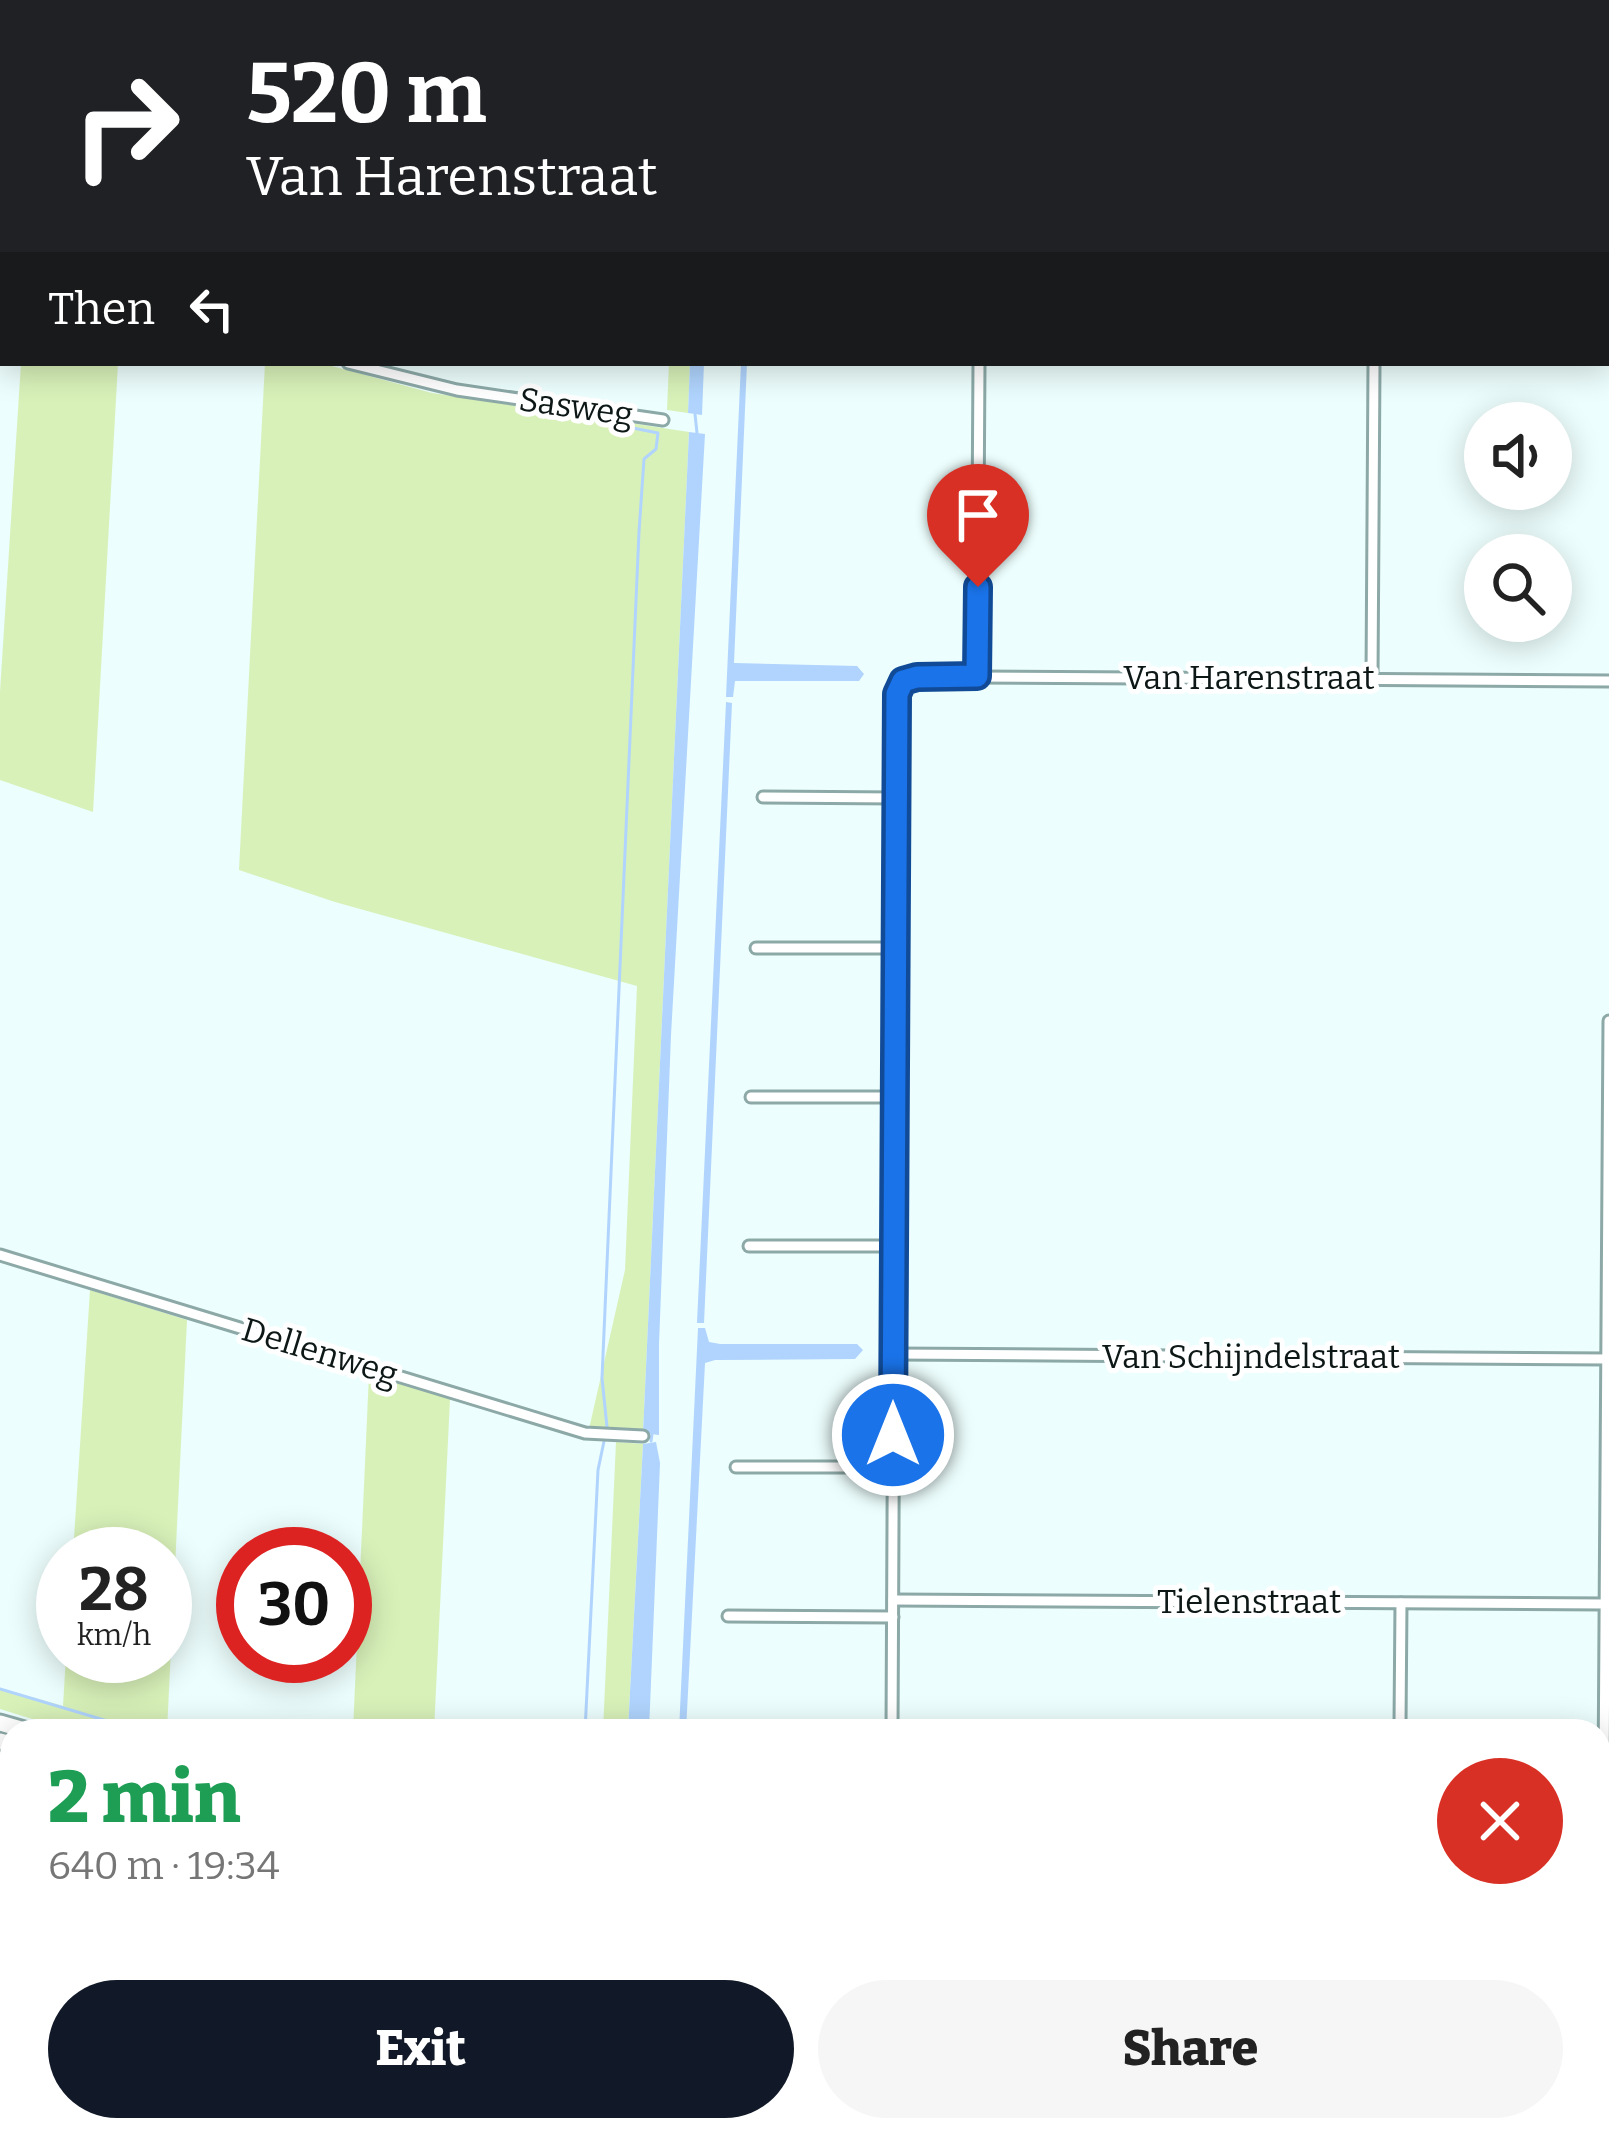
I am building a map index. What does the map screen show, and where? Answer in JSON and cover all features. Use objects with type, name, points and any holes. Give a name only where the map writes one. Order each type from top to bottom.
[{"type":"street","name":"Sasweg","points":[[360,366],[427,384],[663,420]]},
{"type":"street","points":[[977,676],[979,366]]},
{"type":"street","points":[[1372,679],[1374,366]]},
{"type":"street","name":"Van Harenstraat","points":[[897,798],[897,694],[903,681],[917,677],[1609,681]]},
{"type":"street","points":[[763,797],[897,798],[892,1719]]},
{"type":"street","points":[[756,948],[896,948]]},
{"type":"street","points":[[1605,1719],[1609,1022]]},
{"type":"street","points":[[751,1097],[895,1097]]},
{"type":"street","points":[[749,1246],[894,1246]]},
{"type":"street","name":"Dellenweg","points":[[0,1255],[558,1425],[599,1434],[643,1436]]},
{"type":"street","name":"Van Schijndelstraat","points":[[894,1354],[1608,1359]]},
{"type":"street","points":[[736,1467],[893,1467]]},
{"type":"street","name":"Tielenstraat","points":[[893,1600],[1606,1604]]},
{"type":"street","points":[[1400,1719],[1401,1603]]},
{"type":"street","points":[[728,1616],[892,1617]]},
{"type":"green space","points":[[21,366],[118,366],[93,812],[0,780],[0,692]]},
{"type":"green space","points":[[265,366],[332,366],[432,393],[689,432],[643,1433],[589,1429],[625,1270],[637,986],[335,902],[239,870]]},
{"type":"green space","points":[[669,366],[690,366],[688,413],[667,410]]},
{"type":"green space","points":[[90,1290],[187,1320],[177,1527],[75,1527]]},
{"type":"green space","points":[[369,1374],[450,1399],[435,1719],[354,1719],[355,1683],[372,1683],[372,1527],[362,1527]]},
{"type":"green space","points":[[616,1442],[643,1444],[629,1719],[604,1719]]},
{"type":"green space","points":[[64,1683],[169,1683],[168,1719],[32,1719],[0,1709],[0,1688],[63,1706]]},
{"type":"water","points":[[690,366],[704,366],[702,415],[688,413]]},
{"type":"water","points":[[741,366],[747,366],[734,663],[857,666],[864,674],[859,681],[735,681],[733,697],[726,697]]},
{"type":"water","points":[[689,432],[705,434],[671,1035],[659,1435],[643,1433]]},
{"type":"water","points":[[726,702],[732,703],[704,1323],[697,1323]]},
{"type":"water","points":[[698,1328],[705,1328],[709,1342],[720,1344],[857,1344],[863,1350],[855,1359],[705,1363],[687,1719],[680,1719]]},
{"type":"water","points":[[656,1442],[660,1463],[649,1719],[629,1719],[643,1444]]},
{"type":"waterway","points":[[695,414],[697,433]]},
{"type":"waterway","points":[[583,418],[658,433],[656,449],[644,459],[639,532],[602,1378],[607,1427],[598,1470],[586,1719]]},
{"type":"waterway","points":[[651,1441],[652,1434]]},
{"type":"waterway","points":[[0,1689],[101,1719]]},
{"type":"route","points":[[893,1435],[897,694],[903,681],[917,677],[977,676],[978,587]]}]
